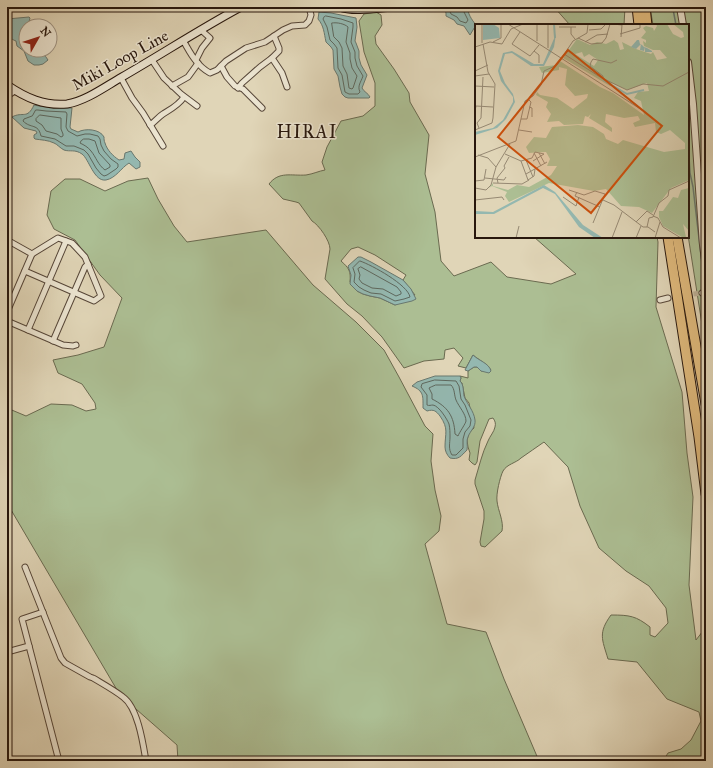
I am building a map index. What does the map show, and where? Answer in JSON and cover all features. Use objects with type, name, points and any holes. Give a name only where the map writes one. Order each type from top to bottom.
[{"type":"highway","points":[[637,7],[639,24]]},
{"type":"highway","points":[[645,7],[647,24]]},
{"type":"highway","points":[[668,238],[699,437],[706,494]]},
{"type":"highway","points":[[677,238],[706,404]]},
{"type":"main road","name":"Miki Loop Line","points":[[7,86],[40,102],[68,104],[82,100],[241,7]]},
{"type":"main road","points":[[340,7],[344,9],[393,7]]},
{"type":"street","points":[[183,40],[197,62],[210,74],[246,48],[265,42],[292,26],[305,25],[309,21],[311,15],[309,7]]},
{"type":"street","points":[[680,7],[683,24]]},
{"type":"street","points":[[172,86],[188,76],[196,66],[202,48],[210,38],[201,30]]},
{"type":"street","points":[[238,88],[260,67],[280,51],[274,36]]},
{"type":"street","points":[[272,58],[282,73],[287,87]]},
{"type":"street","points":[[152,60],[164,78],[184,97],[197,106]]},
{"type":"street","points":[[221,66],[227,77],[235,86],[243,89],[262,108]]},
{"type":"street","points":[[689,70],[706,267]]},
{"type":"street","points":[[121,78],[163,146]]},
{"type":"street","points":[[7,96],[15,91]]},
{"type":"street","points":[[150,125],[181,102],[184,97]]},
{"type":"street","points":[[7,312],[32,254],[58,238],[72,243],[85,257],[101,296],[94,301],[25,271]]},
{"type":"street","points":[[7,240],[32,254]]},
{"type":"street","points":[[28,330],[66,241]]},
{"type":"street","points":[[53,341],[84,267],[88,264]]},
{"type":"street","points":[[7,295],[14,297]]},
{"type":"street","points":[[660,300],[668,298]]},
{"type":"street","points":[[7,321],[63,345],[76,345]]},
{"type":"street","points":[[25,567],[61,658],[65,663],[124,697],[137,719],[146,761]]},
{"type":"street","points":[[43,612],[22,619],[60,761]]},
{"type":"street","points":[[7,652],[29,646]]},
{"type":"green space","points":[[554,7],[625,7],[624,24],[569,24]]},
{"type":"green space","points":[[650,7],[693,11],[700,7],[706,7],[706,350],[688,238],[689,24],[653,24]]},
{"type":"green space","points":[[376,12],[381,15],[382,25],[375,36],[376,44],[409,93],[410,102],[429,135],[425,174],[435,212],[441,261],[454,276],[491,262],[507,277],[551,284],[576,274],[535,238],[657,238],[656,307],[682,392],[687,453],[693,497],[689,585],[696,640],[706,627],[706,761],[663,761],[668,753],[681,749],[691,740],[701,721],[699,712],[667,699],[637,662],[608,659],[602,636],[604,627],[611,615],[623,615],[641,620],[650,627],[650,635],[655,637],[668,623],[666,608],[649,586],[626,571],[599,548],[580,506],[568,467],[544,442],[507,467],[503,471],[497,494],[502,531],[485,547],[481,546],[480,542],[484,511],[475,480],[484,450],[494,431],[495,421],[493,418],[489,419],[480,441],[477,462],[475,465],[469,460],[470,453],[467,440],[469,433],[474,428],[469,403],[465,398],[460,376],[468,378],[468,371],[474,367],[477,367],[481,371],[491,370],[485,363],[473,355],[466,368],[458,366],[463,358],[454,348],[445,350],[444,359],[424,361],[404,368],[382,337],[362,316],[347,304],[325,279],[330,246],[321,230],[312,221],[299,203],[283,199],[269,184],[277,177],[281,176],[306,175],[325,170],[322,162],[327,147],[341,121],[363,116],[375,106],[375,83],[364,52],[359,21],[364,14]],"holes":[[[358,247],[375,255],[406,275],[403,280],[415,295],[395,305],[380,298],[357,291],[350,282],[349,270],[341,261],[351,249]]]},
{"type":"green space","points":[[148,178],[158,199],[174,226],[187,242],[266,230],[313,285],[356,322],[384,350],[425,426],[433,434],[431,461],[435,490],[441,516],[439,531],[425,544],[447,624],[486,632],[504,679],[539,761],[178,761],[177,745],[120,695],[7,503],[7,408],[26,416],[51,404],[72,405],[86,411],[96,409],[95,403],[82,384],[58,373],[53,360],[78,355],[104,347],[122,298],[100,275],[75,240],[54,229],[47,215],[51,191],[65,179],[80,179],[105,191],[128,181]]},
{"type":"water","points":[[444,7],[468,7],[471,19],[475,24],[470,35],[464,26],[457,24],[454,20],[446,16]]},
{"type":"water","points":[[319,12],[356,18],[357,27],[355,41],[359,51],[361,65],[367,75],[362,88],[370,97],[369,98],[348,98],[342,94],[338,76],[334,69],[333,50],[326,42],[323,27],[318,19]]},
{"type":"water","points":[[18,18],[18,47],[16,41],[7,33],[7,19]]},
{"type":"water","points":[[27,58],[46,58],[48,60],[39,65],[34,65],[28,61]]},
{"type":"water","points":[[34,105],[72,108],[71,129],[78,132],[88,130],[99,132],[104,137],[104,142],[110,153],[119,160],[124,159],[125,153],[131,151],[140,162],[140,167],[136,169],[129,163],[110,179],[102,180],[95,174],[82,154],[64,150],[49,141],[35,139],[34,135],[37,133],[36,131],[24,128],[12,117],[27,114]]},
{"type":"water","points":[[358,257],[371,262],[403,280],[411,289],[416,299],[395,305],[380,298],[357,291],[350,284],[351,275],[348,266]]},
{"type":"water","points":[[473,355],[490,368],[491,371],[489,373],[481,371],[477,367],[474,367],[468,371],[465,370]]},
{"type":"water","points":[[435,376],[460,376],[464,396],[475,420],[475,425],[467,439],[467,450],[458,458],[450,458],[446,453],[446,428],[443,420],[435,411],[427,411],[423,408],[421,392],[412,386],[417,382]]},
{"type":"waterway","points":[[670,7],[673,9],[676,24]]},
{"type":"waterway","points":[[689,156],[705,290]]},
{"type":"tunnel","points":[[686,295],[702,293]]},
{"type":"district","name":"HIRAI","points":[[307,132]]}]
